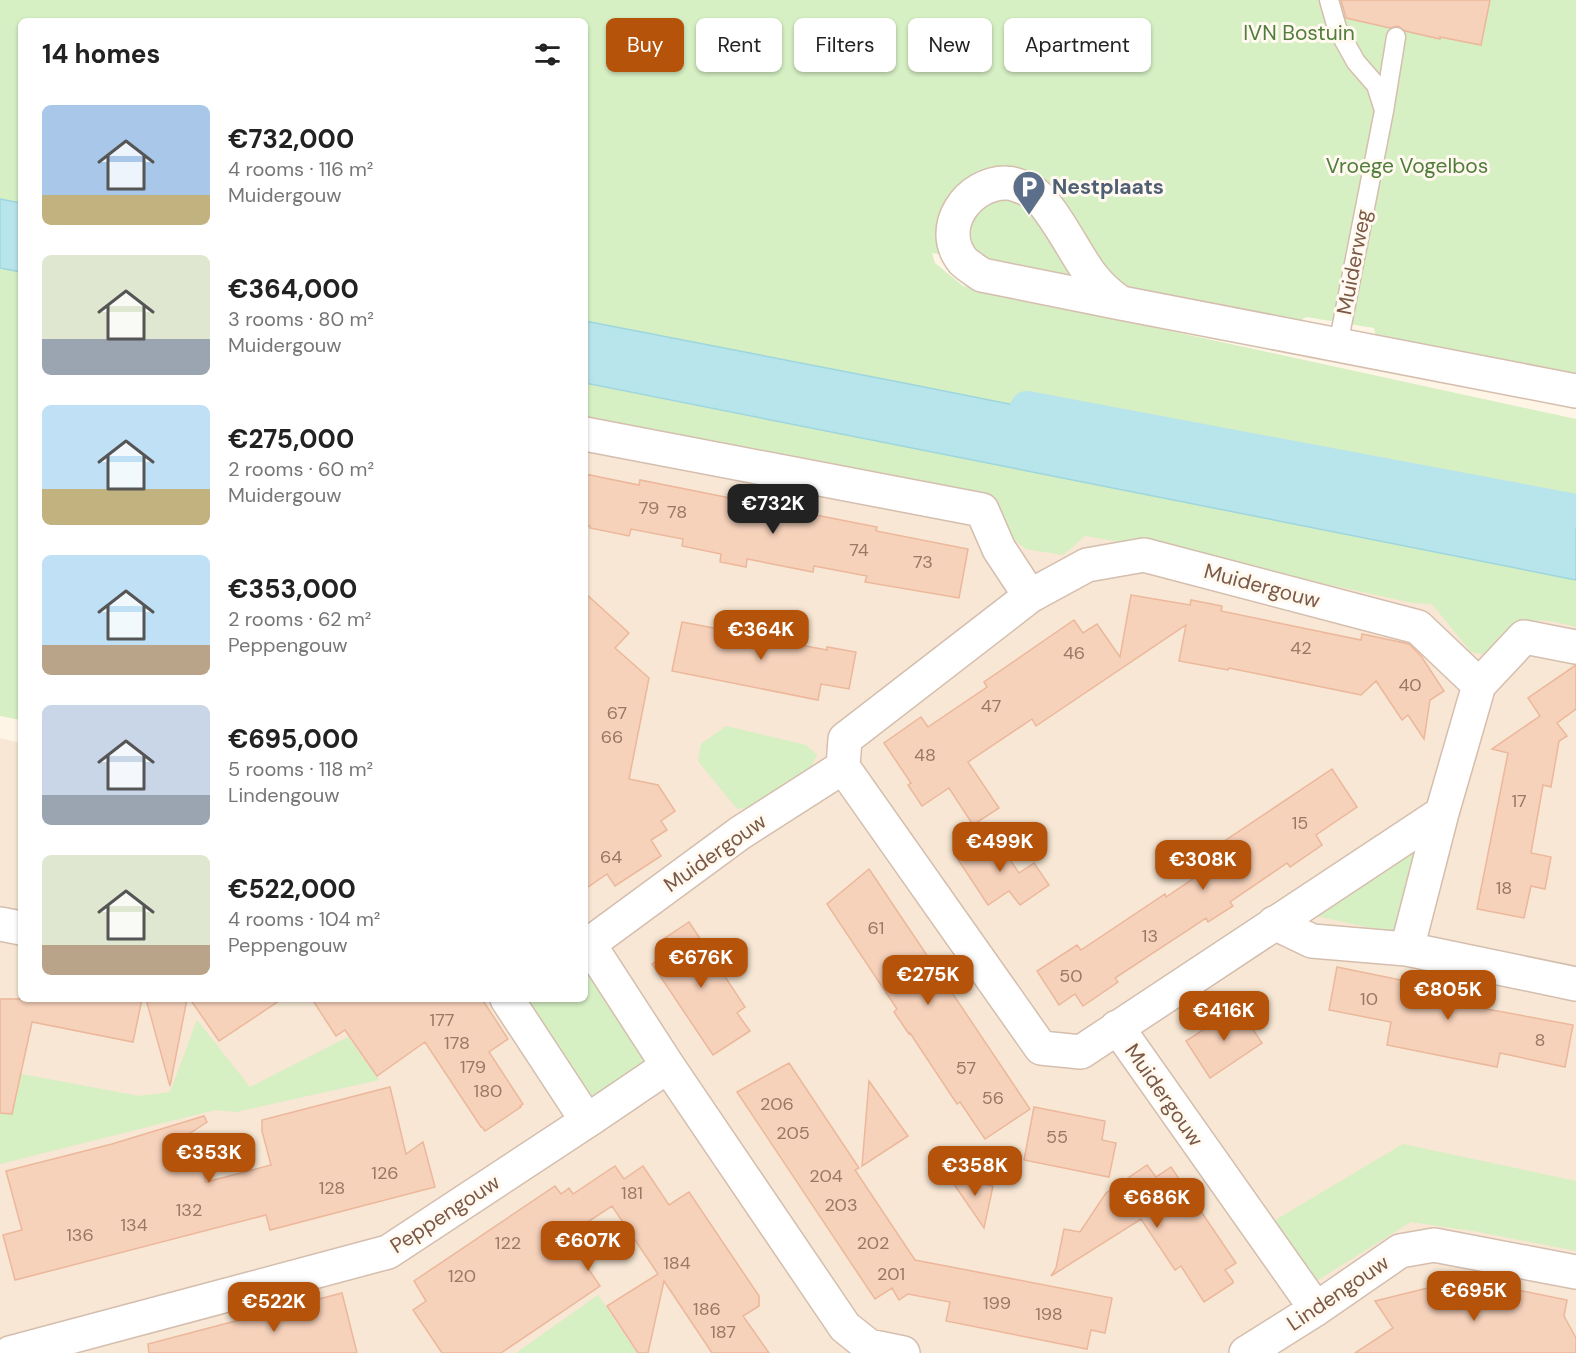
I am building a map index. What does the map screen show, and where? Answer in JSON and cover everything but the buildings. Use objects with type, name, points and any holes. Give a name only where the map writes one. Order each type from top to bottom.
[{"type":"street","points":[[1008,183],[1032,191],[1051,213],[1090,274],[1104,291],[1121,303],[982,274],[964,262],[953,241],[953,229],[962,206],[977,192],[996,184],[1008,183]]},
{"type":"street","name":"Muiderweg","points":[[1121,303],[1576,391]]},
{"type":"street","points":[[588,435],[982,510],[999,549],[1030,596]]},
{"type":"street","name":"Muidergouw","points":[[1442,813],[1081,1052],[1041,1048],[843,767],[845,739],[1030,596],[1087,565],[1143,555],[1418,627],[1479,685]]},
{"type":"street","points":[[1407,949],[1442,813],[1479,685],[1524,637],[1576,647]]},
{"type":"street","name":"Muidergouw","points":[[588,944],[740,833],[843,767]]},
{"type":"street","points":[[1274,923],[1312,941],[1407,949],[1576,984]]},
{"type":"street","points":[[0,924],[18,927]]},
{"type":"street","points":[[588,946],[845,1327],[868,1346],[903,1353]]},
{"type":"street","points":[[509,1002],[587,1121],[668,1066]]},
{"type":"street","name":"Muidergouw","points":[[1117,1027],[1316,1309]]},
{"type":"street","name":"Peppengouw","points":[[10,1353],[388,1252],[587,1121]]},
{"type":"street","name":"Lindengouw","points":[[1246,1353],[1316,1309],[1400,1251],[1434,1245],[1576,1272]]},
{"type":"lane","points":[[1329,0],[1337,28],[1356,62],[1376,85],[1384,111]]},
{"type":"lane","name":"Muiderweg","points":[[1338,345],[1384,111],[1396,37]]},
{"type":"shaded area","points":[[588,392],[1576,616],[1576,1353],[0,1353],[0,738],[18,742],[18,1002],[588,1002]]},
{"type":"green space","name":"Vroege Vogelbos","points":[[0,0],[1576,0],[1576,380],[1376,336],[1374,328],[1306,317],[1300,321],[1130,287],[932,253],[935,263],[963,286],[1576,419],[1576,517],[588,322],[588,18],[18,18],[18,202],[0,199]]},
{"type":"green space","points":[[0,268],[18,271],[18,719],[0,716]]},
{"type":"green space","points":[[588,384],[1576,580],[1576,627],[1548,621],[1530,622],[1513,630],[1483,654],[1471,652],[1432,604],[1413,603],[1169,550],[1085,536],[1063,555],[1026,549],[1011,537],[989,510],[588,426]]},
{"type":"green space","points":[[726,726],[806,745],[817,755],[809,772],[761,806],[737,809],[698,761],[701,744]]},
{"type":"green space","points":[[1420,846],[1398,934],[1316,916],[1348,890]]},
{"type":"green space","points":[[588,966],[653,1063],[591,1105],[524,1002],[588,1002]]},
{"type":"green space","points":[[197,1020],[250,1087],[348,1037],[379,1080],[236,1112],[215,1110],[0,1164],[0,1070],[139,1096],[170,1092]]},
{"type":"green space","points":[[1403,1144],[1576,1181],[1576,1251],[1479,1232],[1411,1222],[1318,1280],[1307,1278],[1272,1222]]},
{"type":"green space","points":[[598,1295],[637,1353],[516,1353]]},
{"type":"water","points":[[0,199],[18,202],[18,271],[0,268]]},
{"type":"water","points":[[588,322],[1576,517],[1576,580],[588,384]]},
{"type":"waterway","points":[[1027,408],[1576,511]]},
{"type":"place","name":"Nestplaats","points":[[1029,216]]},
{"type":"park label","name":"IVN Bostuin","points":[[1299,33]]}]
